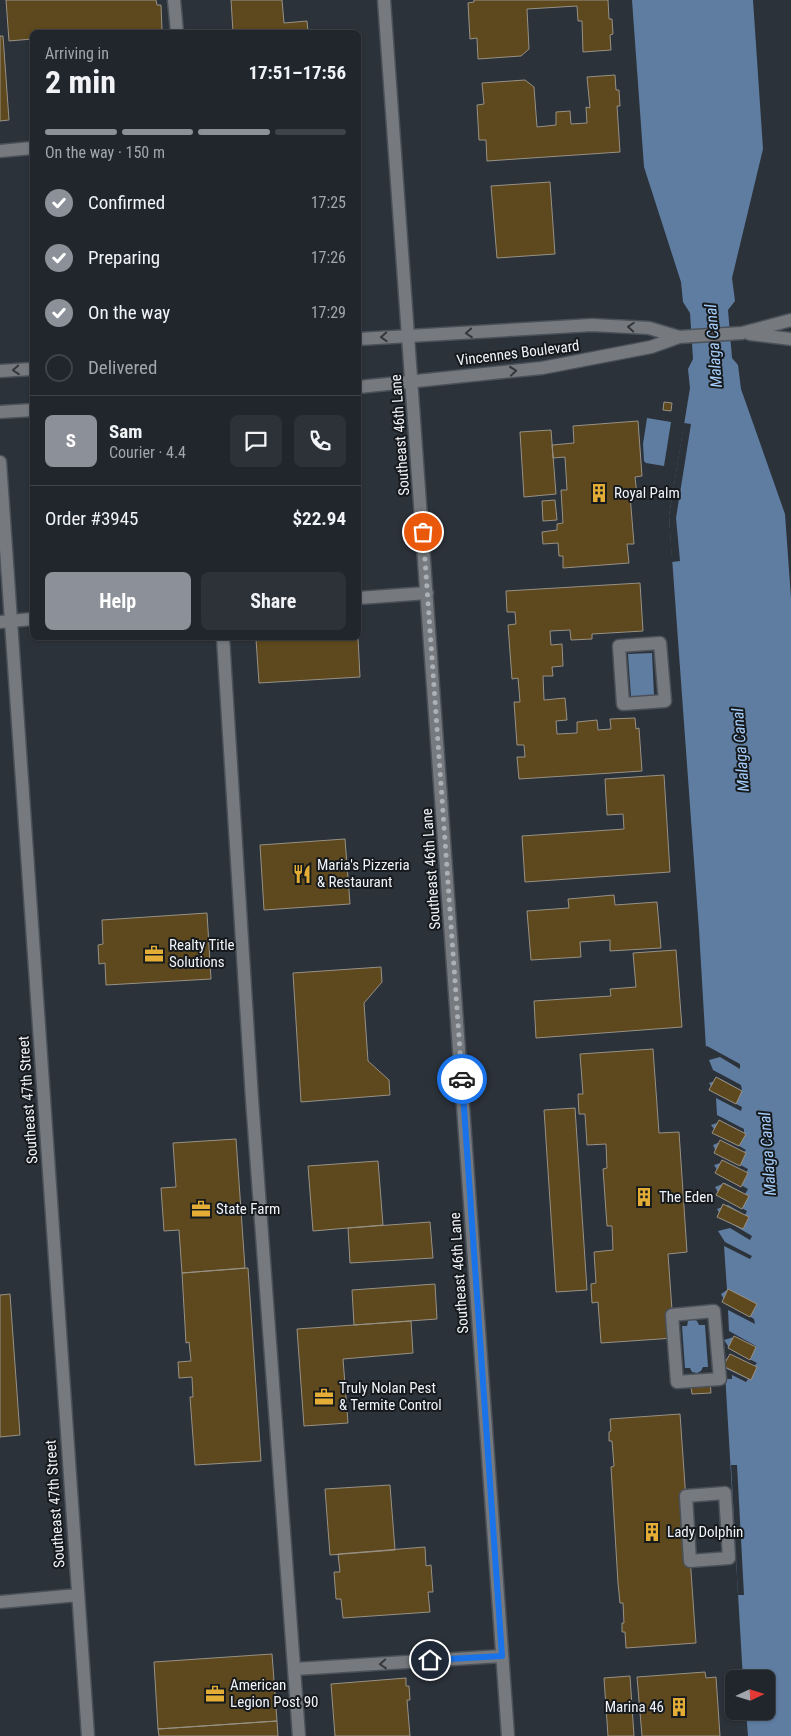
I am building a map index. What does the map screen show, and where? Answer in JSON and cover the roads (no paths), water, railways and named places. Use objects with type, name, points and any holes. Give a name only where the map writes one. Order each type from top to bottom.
[{"type":"street","points":[[174,0],[177,30]]},
{"type":"street","name":"Southeast 46th Lane","points":[[384,0],[508,1736]]},
{"type":"street","points":[[0,151],[30,148]]},
{"type":"street","name":"Vincennes Boulevard","points":[[742,333],[791,320]]},
{"type":"street","name":"Vincennes Boulevard","points":[[361,339],[592,325],[649,328],[679,337]]},
{"type":"street","name":"Vincennes Boulevard","points":[[361,387],[542,368],[651,347],[679,337],[742,333],[791,339]]},
{"type":"street","points":[[0,371],[30,369]]},
{"type":"street","points":[[0,412],[30,410]]},
{"type":"street","name":"Southeast 47th Street","points":[[0,462],[6,622],[88,1736]]},
{"type":"street","points":[[361,598],[427,593]]},
{"type":"street","points":[[6,622],[30,619]]},
{"type":"street","points":[[223,640],[252,1099],[300,1736]]},
{"type":"street","points":[[660,643],[664,701],[623,704],[619,646],[660,643]]},
{"type":"street","points":[[714,1311],[720,1379],[677,1382],[672,1314],[714,1311]]},
{"type":"street","points":[[725,1493],[729,1558],[690,1561],[686,1496],[725,1493]]},
{"type":"street","points":[[0,1602],[78,1596]]},
{"type":"street","points":[[295,1669],[502,1656]]},
{"type":"water","name":"Malaga Canal","points":[[632,0],[753,0],[763,149],[732,278],[735,301],[728,310],[732,358],[738,365],[741,389],[785,514],[791,598],[791,1736],[748,1736],[747,1720],[775,1720],[775,1670],[742,1670],[699,930],[669,516],[690,388],[688,369],[693,359],[690,313],[683,302],[681,282],[644,167]]},
{"type":"water","points":[[647,418],[671,422],[664,466],[644,461],[643,444]]},
{"type":"water","points":[[652,653],[654,695],[631,697],[628,654]]},
{"type":"water","points":[[693,1319],[699,1325],[705,1325],[708,1367],[703,1367],[697,1373],[692,1372],[690,1368],[685,1368],[682,1326],[687,1326],[688,1321]]},
{"type":"place","name":"Royal Palm","points":[[599,493]]},
{"type":"place","name":"Maria's Pizzeria & Restaurant","points":[[302,874]]},
{"type":"place","name":"Realty Title Solutions","points":[[154,954]]},
{"type":"place","name":"The Eden","points":[[644,1197]]},
{"type":"place","name":"State Farm","points":[[201,1209]]},
{"type":"place","name":"Truly Nolan Pest & Termite Control","points":[[324,1397]]},
{"type":"place","name":"Lady Dolphin","points":[[652,1532]]},
{"type":"place","name":"American Legion Post 90","points":[[215,1694]]},
{"type":"place","name":"Marina 46","points":[[679,1707]]}]
